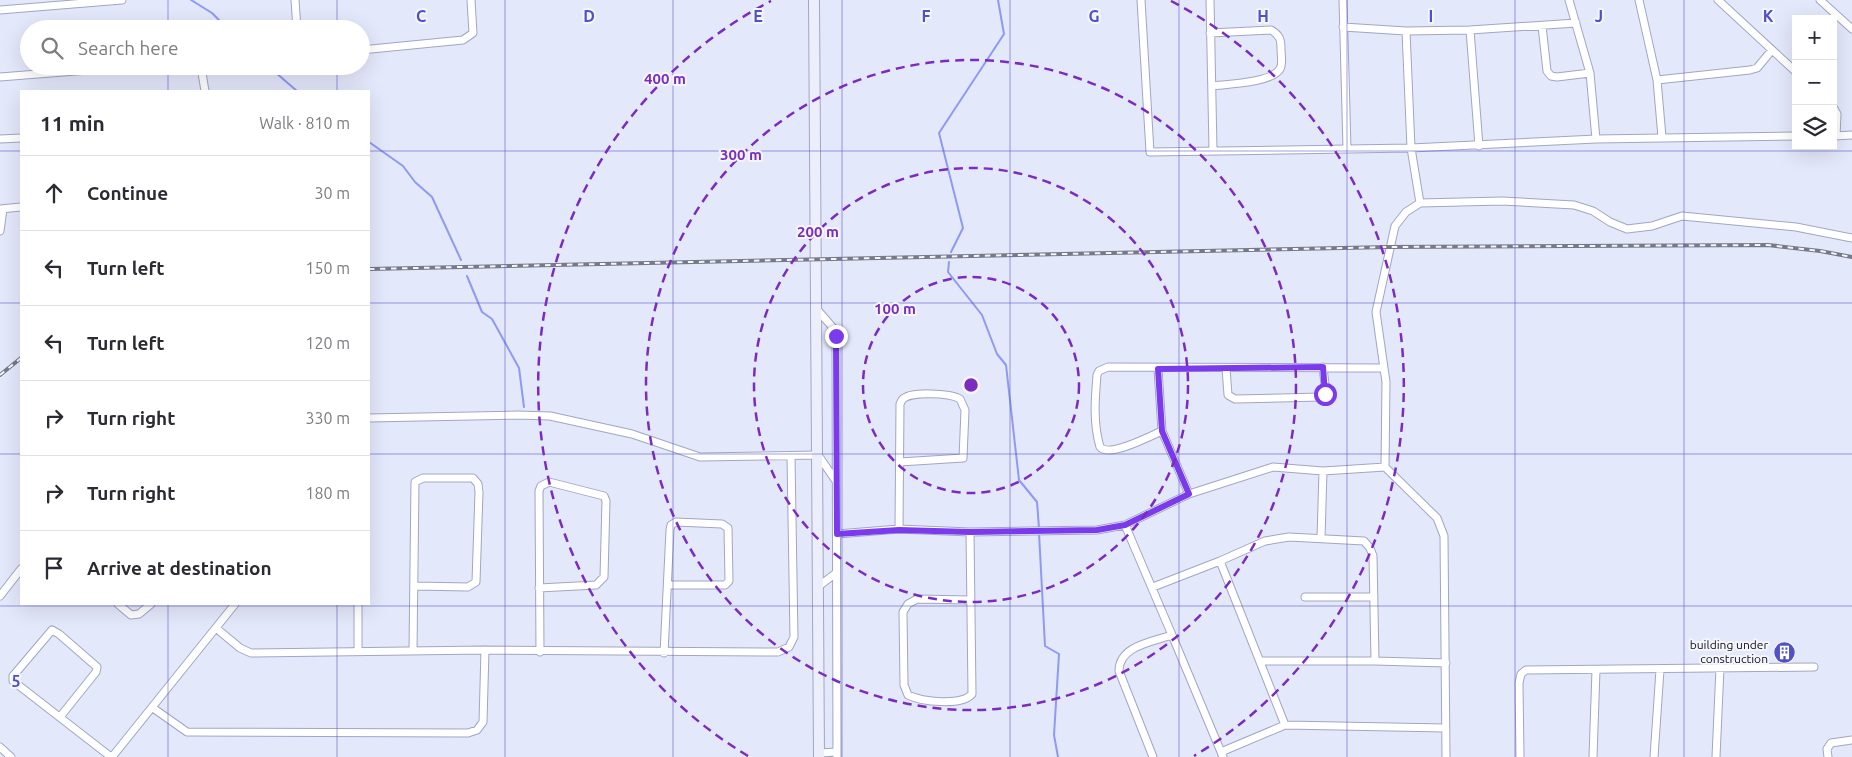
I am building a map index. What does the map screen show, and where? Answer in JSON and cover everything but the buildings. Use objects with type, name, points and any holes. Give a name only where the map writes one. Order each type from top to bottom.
[{"type":"street","points":[[0,10],[122,0]]},
{"type":"street","points":[[295,0],[296,20]]},
{"type":"street","points":[[370,49],[469,38],[473,33],[471,0]]},
{"type":"street","points":[[814,0],[815,307],[819,586],[819,755],[837,755],[836,336],[834,329],[815,307]]},
{"type":"street","points":[[1141,0],[1150,152],[1411,148],[1596,139],[1792,136]]},
{"type":"street","points":[[1210,0],[1213,150]]},
{"type":"street","points":[[1343,0],[1347,149]]},
{"type":"street","points":[[1570,0],[1590,73],[1596,139]]},
{"type":"street","points":[[1639,0],[1657,80],[1662,137]]},
{"type":"street","points":[[1718,0],[1792,68]]},
{"type":"street","points":[[1820,0],[1852,29]]},
{"type":"street","points":[[1343,27],[1406,31],[1470,30],[1576,22]]},
{"type":"street","points":[[1542,26],[1547,71],[1551,76],[1590,73]]},
{"type":"street","points":[[1210,33],[1271,30],[1278,34],[1281,41],[1282,64],[1273,75],[1261,79],[1212,86]]},
{"type":"street","points":[[1470,30],[1479,146]]},
{"type":"street","points":[[1406,31],[1411,148],[1420,203]]},
{"type":"street","points":[[1657,80],[1750,70],[1756,68],[1772,50]]},
{"type":"street","points":[[0,77],[25,75]]},
{"type":"street","points":[[202,75],[205,90]]},
{"type":"street","points":[[1837,136],[1852,135]]},
{"type":"street","points":[[0,140],[20,138]]},
{"type":"street","points":[[1446,757],[1444,536],[1437,518],[1385,467],[1386,382],[1376,312],[1395,226],[1406,212],[1420,203],[1502,202],[1574,205],[1593,211],[1610,222],[1628,229],[1652,226],[1682,216],[1796,227],[1852,238]]},
{"type":"street","points":[[0,231],[1,209],[20,207]]},
{"type":"street","points":[[1162,431],[1116,450],[1107,451],[1100,447],[1096,433],[1095,399],[1099,371],[1108,367],[1158,369],[1384,368]]},
{"type":"street","points":[[1226,368],[1229,396],[1235,399],[1321,397],[1326,393],[1323,367]]},
{"type":"street","points":[[1158,369],[1162,431],[1189,494]]},
{"type":"street","points":[[899,530],[900,404],[904,396],[911,394],[950,396],[960,399],[965,410],[963,458],[900,462]]},
{"type":"street","points":[[370,418],[550,416],[632,434],[700,457],[791,457],[818,455]]},
{"type":"street","points":[[818,455],[836,481]]},
{"type":"street","points":[[216,628],[240,648],[251,653],[485,650],[664,653],[778,652],[789,647],[794,637],[791,457]]},
{"type":"street","points":[[837,534],[899,530],[970,532],[1097,530],[1125,525],[1189,494],[1273,467],[1323,471],[1385,467]]},
{"type":"street","points":[[1321,538],[1323,471]]},
{"type":"street","points":[[412,651],[416,482],[423,478],[473,478],[478,484],[479,492],[476,582],[468,587],[415,586]]},
{"type":"street","points":[[539,588],[596,585],[602,582],[604,577],[606,501],[604,496],[549,482],[541,486],[539,588],[540,652]]},
{"type":"street","points":[[664,653],[671,525],[676,522],[685,522],[722,524],[728,528],[729,580],[724,585],[668,585]]},
{"type":"street","points":[[1125,525],[1153,586],[1222,755],[1285,725],[1446,728]]},
{"type":"street","points":[[969,600],[917,599],[908,604],[903,612],[904,685],[908,695],[918,700],[960,701],[967,699],[972,694],[969,600],[970,532]]},
{"type":"street","points":[[1153,586],[1220,561],[1265,541],[1289,537],[1364,541],[1370,548],[1373,556],[1375,662]]},
{"type":"street","points":[[1220,561],[1285,725]]},
{"type":"street","points":[[0,596],[20,570]]},
{"type":"street","points":[[819,586],[836,573]]},
{"type":"street","points":[[1305,597],[1374,597]]},
{"type":"street","points":[[119,605],[131,615],[139,614],[150,605]]},
{"type":"street","points":[[60,717],[96,672],[97,667],[52,630],[13,676],[13,681],[111,757],[153,708],[234,605]]},
{"type":"street","points":[[358,605],[358,651]]},
{"type":"street","points":[[1153,757],[1119,671],[1119,661],[1126,652],[1172,635]]},
{"type":"street","points":[[153,708],[187,732],[468,733],[478,730],[483,722],[485,650]]},
{"type":"street","points":[[1261,661],[1446,663]]},
{"type":"street","points":[[1520,757],[1521,674],[1526,670],[1814,667]]},
{"type":"street","points":[[1716,757],[1720,668]]},
{"type":"street","points":[[1593,757],[1596,670]]},
{"type":"street","points":[[1654,757],[1660,670]]},
{"type":"street","points":[[1828,757],[1827,749],[1831,743],[1852,740]]},
{"type":"street","points":[[0,747],[11,757]]},
{"type":"waterway","points":[[191,0],[212,13],[219,20]]},
{"type":"waterway","points":[[951,252],[963,228],[939,133],[1004,34],[998,0]]},
{"type":"waterway","points":[[278,75],[296,90]]},
{"type":"waterway","points":[[370,143],[403,166],[415,182],[432,197],[461,260]]},
{"type":"waterway","points":[[949,262],[948,272],[982,315],[997,354],[1006,365],[1019,480],[1037,502],[1039,528]]},
{"type":"waterway","points":[[467,276],[482,312],[492,319],[519,368],[524,407]]},
{"type":"waterway","points":[[1039,533],[1045,646],[1059,654],[1054,735],[1058,757]]},
{"type":"railway","points":[[370,269],[1389,247],[1768,245],[1852,257]]},
{"type":"railway","points":[[0,375],[20,359]]},
{"type":"place","name":"building under construction","points":[[1784,652]]},
{"type":"route","points":[[836,336],[837,534],[899,530],[970,532],[1097,530],[1125,525],[1189,494],[1162,431],[1158,369],[1323,367],[1325,394]]}]
